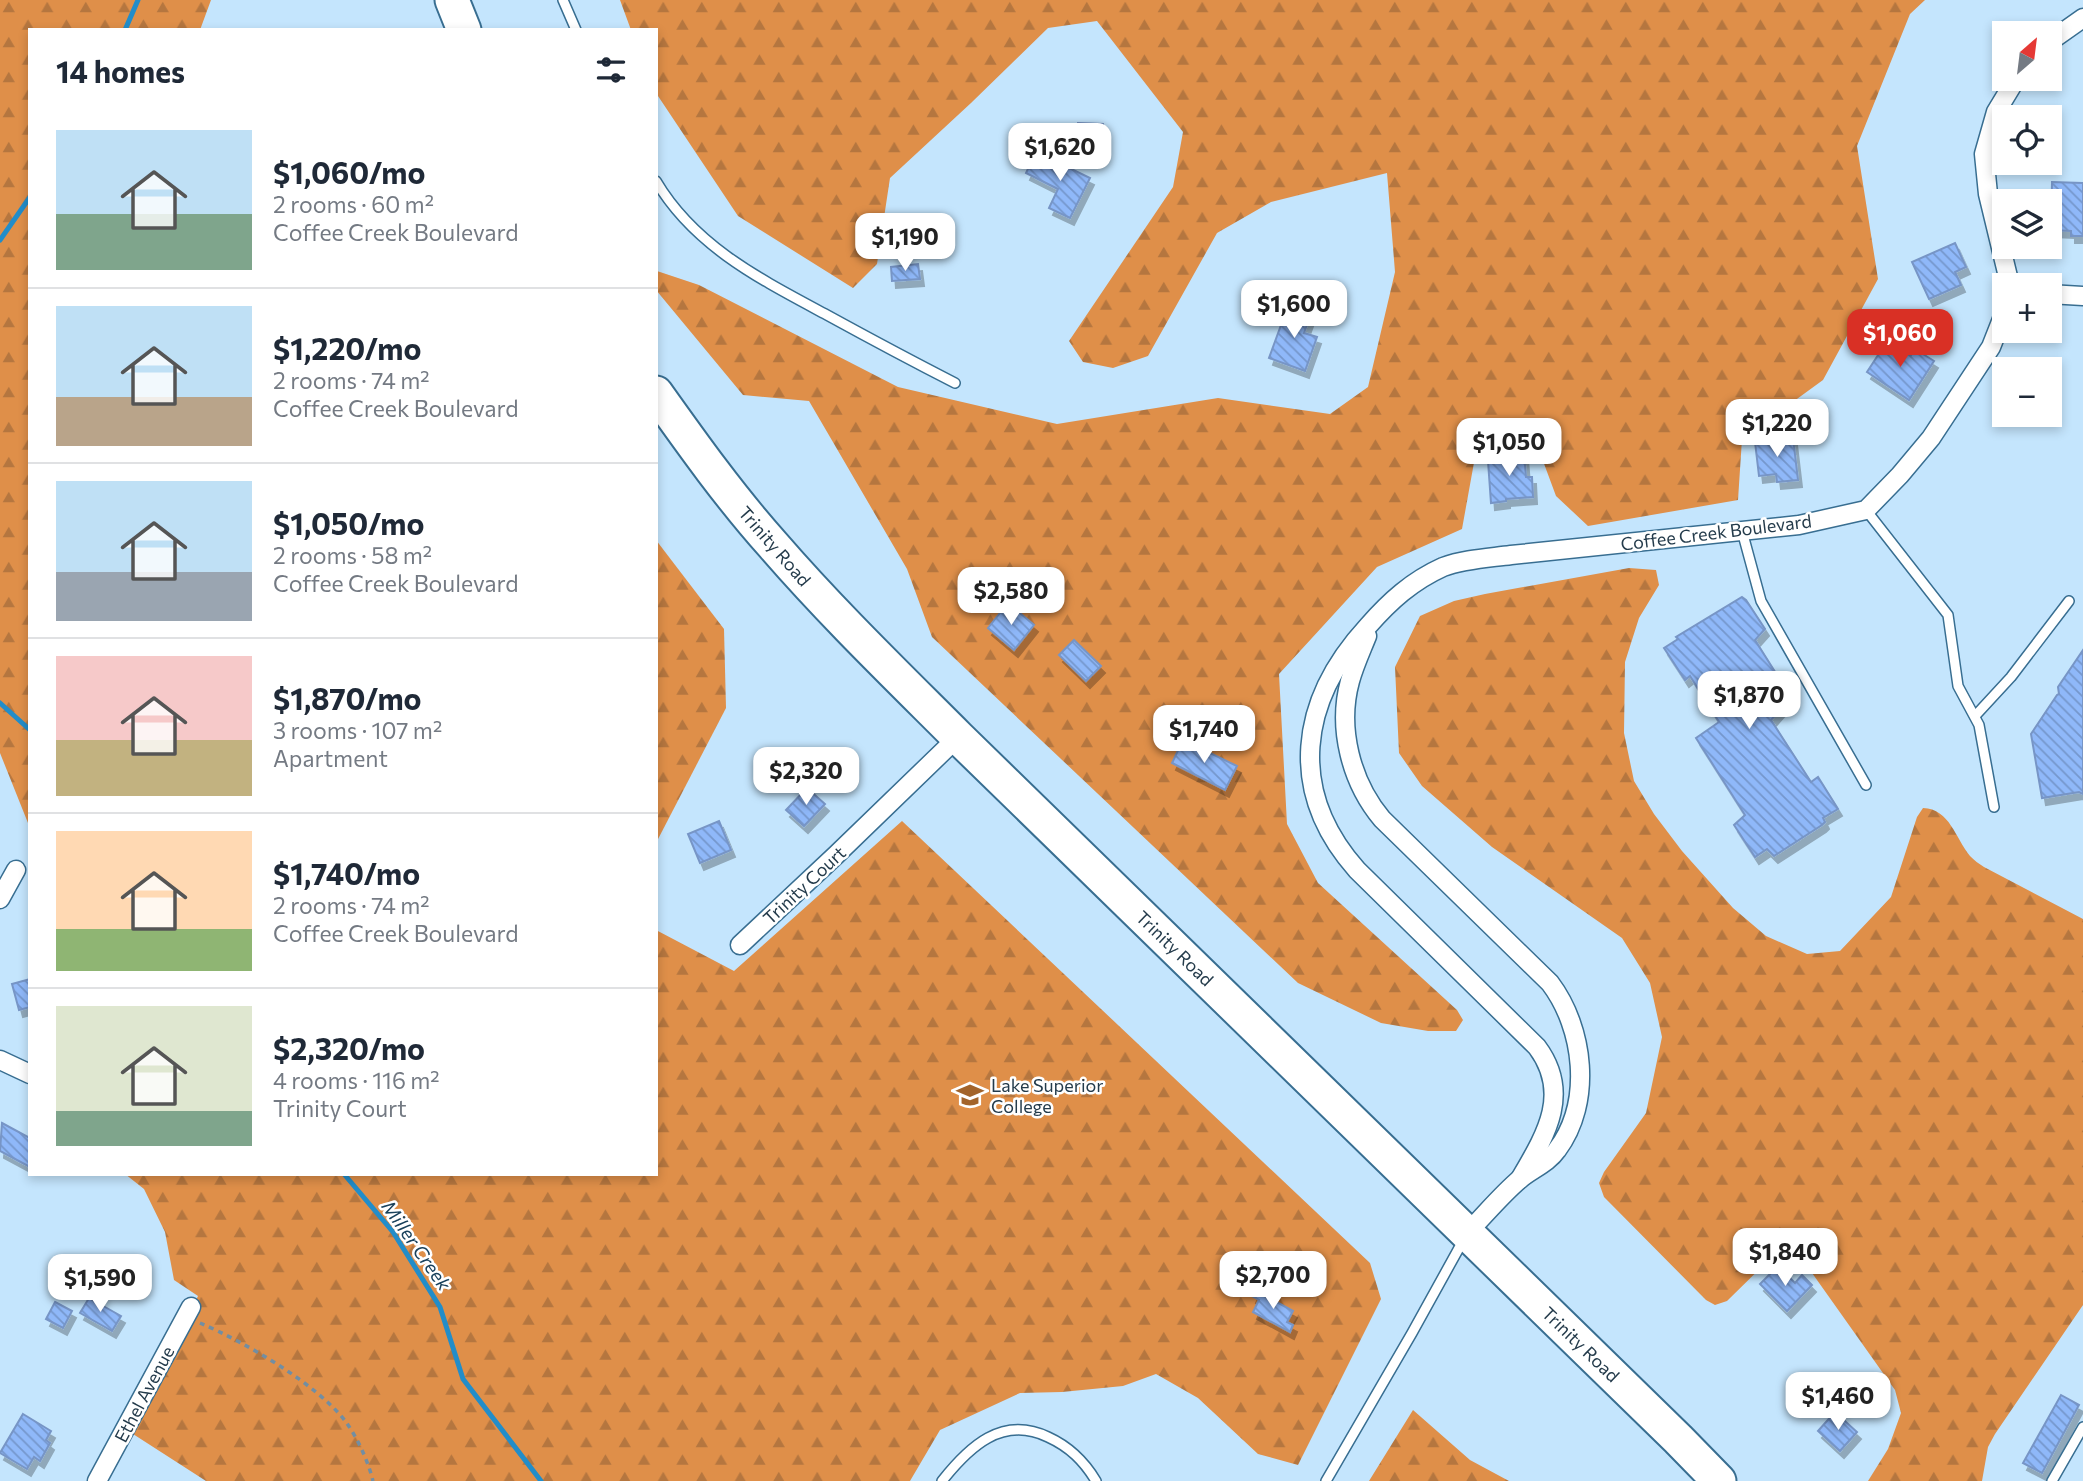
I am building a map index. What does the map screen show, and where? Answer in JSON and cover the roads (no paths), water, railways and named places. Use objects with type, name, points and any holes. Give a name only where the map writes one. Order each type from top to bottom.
[{"type":"highway","points":[[452,0],[463,28]]},
{"type":"highway","name":"Trinity Road","points":[[658,396],[771,544],[853,632],[1719,1481]]},
{"type":"street","points":[[2062,33],[2083,18]]},
{"type":"street","points":[[2007,273],[1988,194],[1984,154],[1996,112],[2008,91]]},
{"type":"street","points":[[2062,295],[2083,296]]},
{"type":"street","points":[[1866,510],[1931,438],[1992,343]]},
{"type":"street","name":"Coffee Creek Boulevard","points":[[1520,1179],[1542,1140],[1553,1109],[1553,1081],[1543,1056],[1343,854],[1322,819],[1310,775],[1314,719],[1321,698],[1342,658],[1381,611],[1415,582],[1446,566],[1469,560],[1799,525],[1866,510]]},
{"type":"street","name":"Coffee Creek Boulevard","points":[[1381,611],[1354,667],[1346,706],[1345,734],[1361,788],[1382,819],[1550,983],[1563,1001],[1576,1034],[1580,1063],[1579,1087],[1569,1130],[1556,1152],[1520,1179],[1467,1233]]},
{"type":"street","name":"Trinity Court","points":[[740,945],[958,737]]},
{"type":"street","points":[[0,899],[16,870]]},
{"type":"street","points":[[0,1060],[28,1073]]},
{"type":"street","name":"Ethel Avenue","points":[[97,1481],[188,1312]]},
{"type":"lane","points":[[563,0],[575,28]]},
{"type":"lane","points":[[658,184],[681,217],[735,263],[954,383]]},
{"type":"lane","points":[[1866,510],[1948,615],[1958,686],[1979,725],[1994,807]]},
{"type":"lane","points":[[1742,531],[1761,601],[1866,785]]},
{"type":"lane","points":[[1975,716],[2011,677],[2069,600]]},
{"type":"lane","points":[[1326,1481],[1467,1233]]},
{"type":"lane","points":[[2052,1481],[2083,1427]]},
{"type":"lane","points":[[942,1481],[963,1456],[981,1441],[999,1433],[1021,1429],[1042,1434],[1067,1447],[1087,1466],[1096,1481]]},
{"type":"waterway","name":"Miller Creek","points":[[126,28],[138,0]]},
{"type":"waterway","name":"Miller Creek","points":[[0,240],[28,200]]},
{"type":"waterway","name":"Miller Creek","points":[[0,703],[28,728]]},
{"type":"waterway","name":"Miller Creek","points":[[346,1176],[393,1232],[440,1307],[463,1379],[541,1481]]},
{"type":"place","name":"Lake Superior College","points":[[970,1095]]}]
